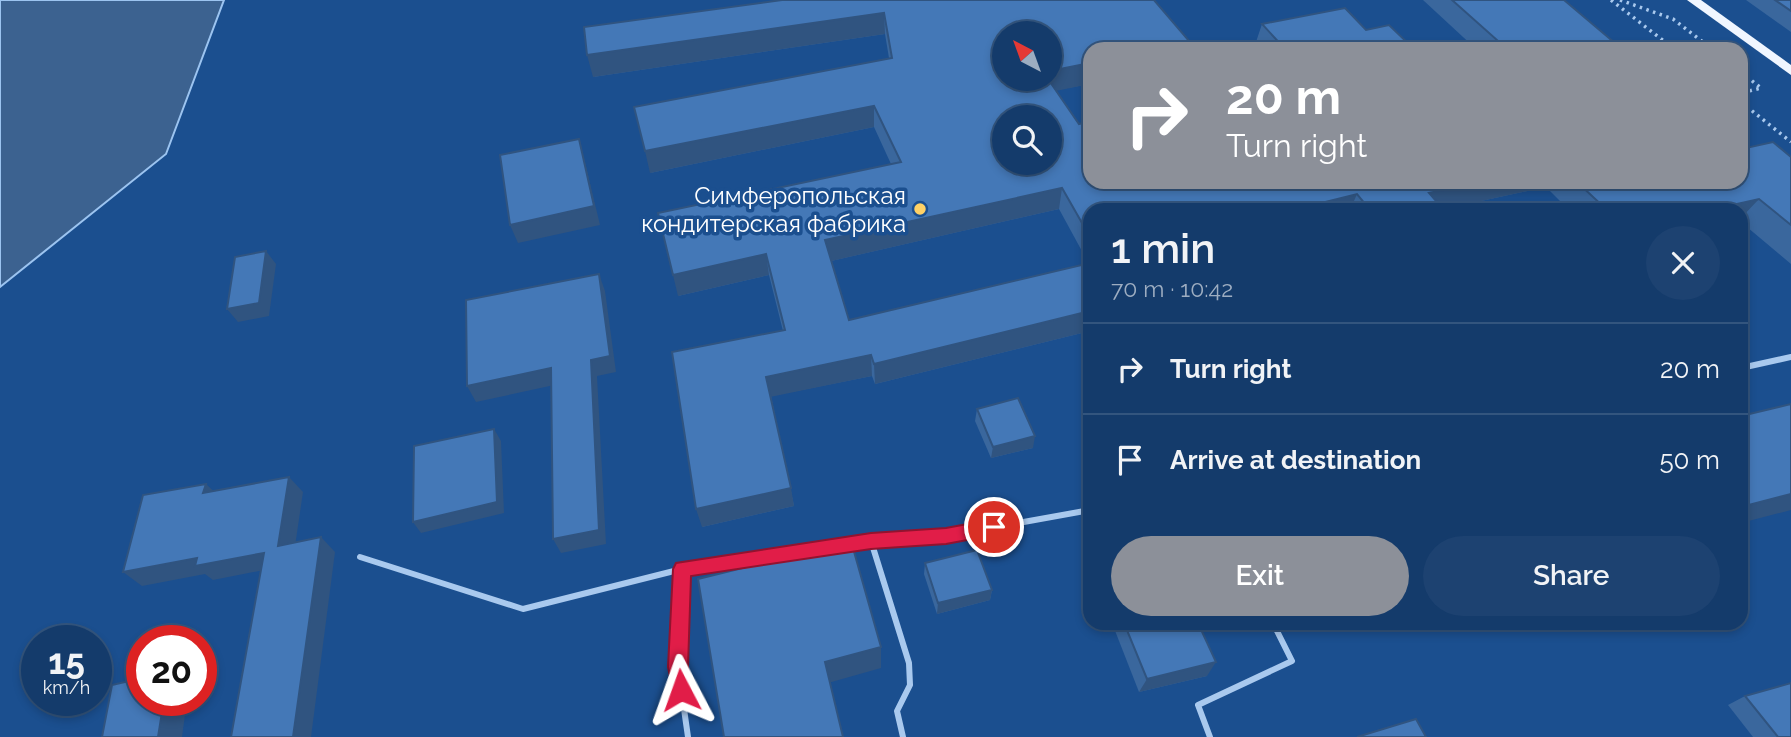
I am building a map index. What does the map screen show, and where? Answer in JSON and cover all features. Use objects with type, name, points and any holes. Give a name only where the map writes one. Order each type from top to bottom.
[{"type":"main road","points":[[1693,0],[1791,71]]},
{"type":"lane","points":[[1748,366],[1791,357]]},
{"type":"lane","points":[[360,557],[523,609],[682,569],[871,541],[946,536],[1083,511]]},
{"type":"lane","points":[[871,541],[909,663],[910,685],[897,711],[903,737]]},
{"type":"lane","points":[[682,569],[678,667],[688,737]]},
{"type":"lane","points":[[1210,737],[1198,705],[1292,661],[1276,630]]},
{"type":"path","points":[[1611,0],[1665,42]]},
{"type":"path","points":[[1620,0],[1673,19],[1703,42]]},
{"type":"path","points":[[1748,78],[1761,88],[1748,91]]},
{"type":"path","points":[[1748,108],[1791,142]]},
{"type":"water","points":[[0,0],[224,0],[166,154],[0,287]]},
{"type":"building","points":[[782,0],[1154,0],[1190,42],[1083,42],[1083,64],[1062,69],[1062,21],[992,21],[992,91],[1056,91],[1079,124],[1083,123],[1083,189],[1449,189],[1429,193],[1438,203],[1364,203],[1357,194],[1321,203],[1083,203],[1083,225],[1062,188],[825,240],[849,320],[1083,265],[1083,313],[874,364],[871,355],[766,377],[791,488],[696,509],[672,352],[785,330],[766,254],[673,275],[658,213],[901,162],[874,106],[645,151],[634,107],[892,58],[884,13],[587,55],[584,27]]},
{"type":"building","points":[[1452,0],[1564,0],[1614,42],[1499,42]]},
{"type":"building","points":[[1775,0],[1791,0],[1791,11]]},
{"type":"building","points":[[1345,8],[1366,30],[1389,25],[1407,42],[1279,42],[1262,24]]},
{"type":"building","points":[[579,139],[594,206],[510,225],[500,155]]},
{"type":"building","points":[[1773,142],[1791,157],[1791,225],[1759,199],[1741,203],[1600,203],[1584,189],[1748,189],[1748,147]]},
{"type":"building","points":[[266,251],[259,303],[227,309],[235,257]]},
{"type":"building","points":[[599,274],[610,356],[591,360],[599,530],[553,539],[551,368],[467,386],[466,300]]},
{"type":"building","points":[[1018,398],[1035,436],[993,447],[977,409]]},
{"type":"building","points":[[1791,404],[1791,494],[1748,505],[1748,414]]},
{"type":"building","points":[[494,429],[497,502],[413,522],[414,446]]},
{"type":"building","points":[[289,477],[278,546],[321,537],[293,737],[231,737],[264,553],[195,566],[197,558],[123,572],[143,495],[206,484],[203,493]]},
{"type":"building","points":[[851,541],[881,647],[825,662],[843,737],[724,737],[698,579]]},
{"type":"building","points":[[977,550],[992,590],[938,603],[925,563]]},
{"type":"building","points":[[1127,630],[1201,630],[1216,662],[1147,679]]},
{"type":"building","points":[[126,682],[126,716],[161,716],[158,737],[102,737],[106,716],[112,716],[112,685]]},
{"type":"building","points":[[1791,683],[1791,737],[1778,737],[1745,696]]},
{"type":"building","points":[[1416,719],[1426,737],[1357,737]]},
{"type":"place","name":"Симферопольская кондитерская фабрика","points":[[920,209]]},
{"type":"route","points":[[681,690],[678,667],[682,569],[871,541],[946,536],[994,527]]}]
